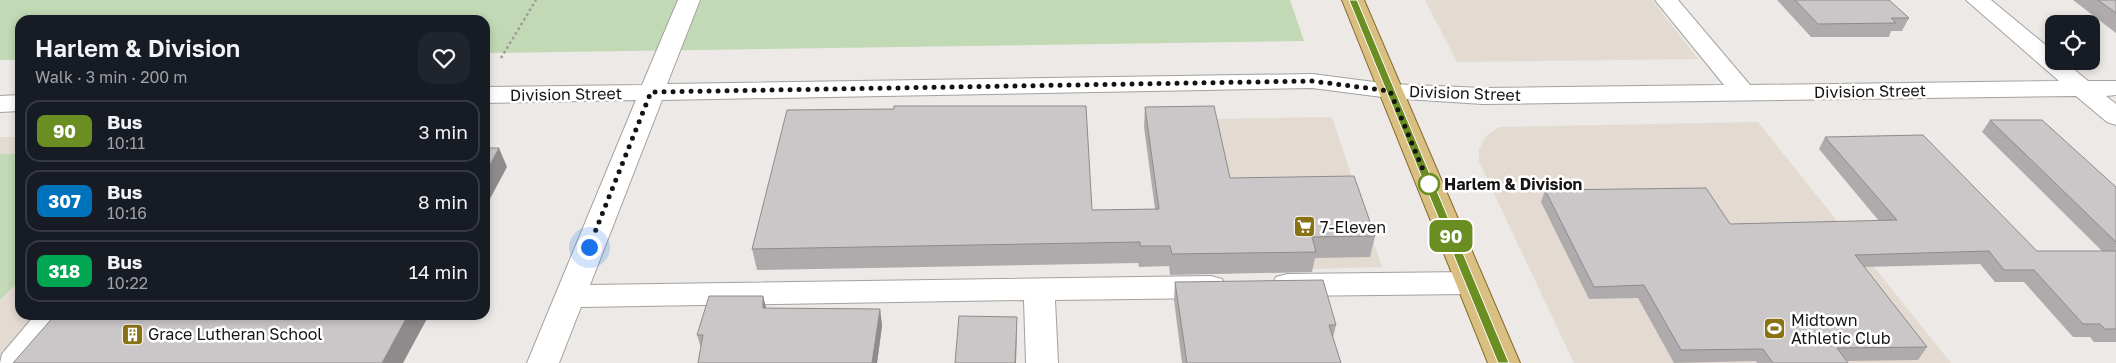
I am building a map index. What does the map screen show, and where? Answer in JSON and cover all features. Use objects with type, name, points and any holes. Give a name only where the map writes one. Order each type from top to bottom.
[{"type":"main road","points":[[1353,0],[1504,363]]},
{"type":"street","points":[[543,363],[689,0]]},
{"type":"street","points":[[1666,0],[1742,92]]},
{"type":"street","points":[[1977,0],[2116,117]]},
{"type":"street","name":"Division Street","points":[[490,95],[1312,81],[1390,91],[1483,96],[2116,88]]},
{"type":"street","points":[[0,104],[15,103]]},
{"type":"street","points":[[570,296],[1470,283]]},
{"type":"street","points":[[1039,289],[1042,363]]},
{"type":"street","points":[[14,363],[49,320]]},
{"type":"path","points":[[501,58],[536,0]]},
{"type":"shaded area","points":[[1425,0],[1652,0],[1698,59],[1457,62]]},
{"type":"shaded area","points":[[1332,117],[1382,267],[1245,271],[1214,119]]},
{"type":"shaded area","points":[[1758,122],[1951,363],[1574,363],[1479,162],[1479,149],[1486,136],[1499,127]]},
{"type":"shaded area","points":[[0,137],[15,137],[15,320],[64,320],[0,363]]},
{"type":"green space","points":[[0,0],[1290,0],[1304,41],[490,53],[490,15],[15,15],[15,60],[0,60]]},
{"type":"green space","points":[[0,154],[15,154],[15,285],[0,300]]},
{"type":"building","points":[[1795,0],[1889,0],[1909,18],[1891,18],[1896,23],[1818,24]]},
{"type":"building","points":[[2098,0],[2116,0],[2116,13]]},
{"type":"building","points":[[894,106],[1086,106],[1092,210],[1159,209],[1145,107],[1214,106],[1230,178],[1354,176],[1375,236],[1312,237],[1316,252],[1172,254],[1170,246],[1140,246],[1140,242],[752,249],[787,110],[894,109]]},
{"type":"building","points":[[1990,120],[2042,120],[2116,187],[2116,242]]},
{"type":"building","points":[[1923,135],[2037,251],[2116,251],[2116,329],[2105,329],[2100,324],[2083,324],[2034,270],[2004,270],[1989,251],[1855,255],[1927,347],[1837,348],[1848,363],[1773,363],[1763,349],[1681,350],[1644,285],[1594,287],[1545,190],[1706,188],[1730,224],[1897,220],[1825,137]]},
{"type":"building","points":[[490,148],[499,148],[490,165]]},
{"type":"building","points":[[1323,280],[1336,325],[1329,325],[1341,363],[1187,363],[1175,282]]},
{"type":"building","points":[[709,296],[763,296],[763,308],[880,309],[872,363],[698,363],[703,335],[697,335]]},
{"type":"building","points":[[959,316],[1017,317],[1015,363],[955,363]]},
{"type":"building","points":[[51,320],[405,320],[382,363],[13,363]]},
{"type":"bus line","name":"90","points":[[1353,0],[1504,363]]},
{"type":"place","name":"Harlem & Division","points":[[1429,184]]},
{"type":"place","name":"7-Eleven","points":[[1304,227]]},
{"type":"place","name":"Midtown Athletic Club","points":[[1775,329]]},
{"type":"place","name":"Grace Lutheran School","points":[[132,334]]},
{"type":"route","points":[[589,247],[651,92],[1328,82],[1390,91],[1429,184]]}]
